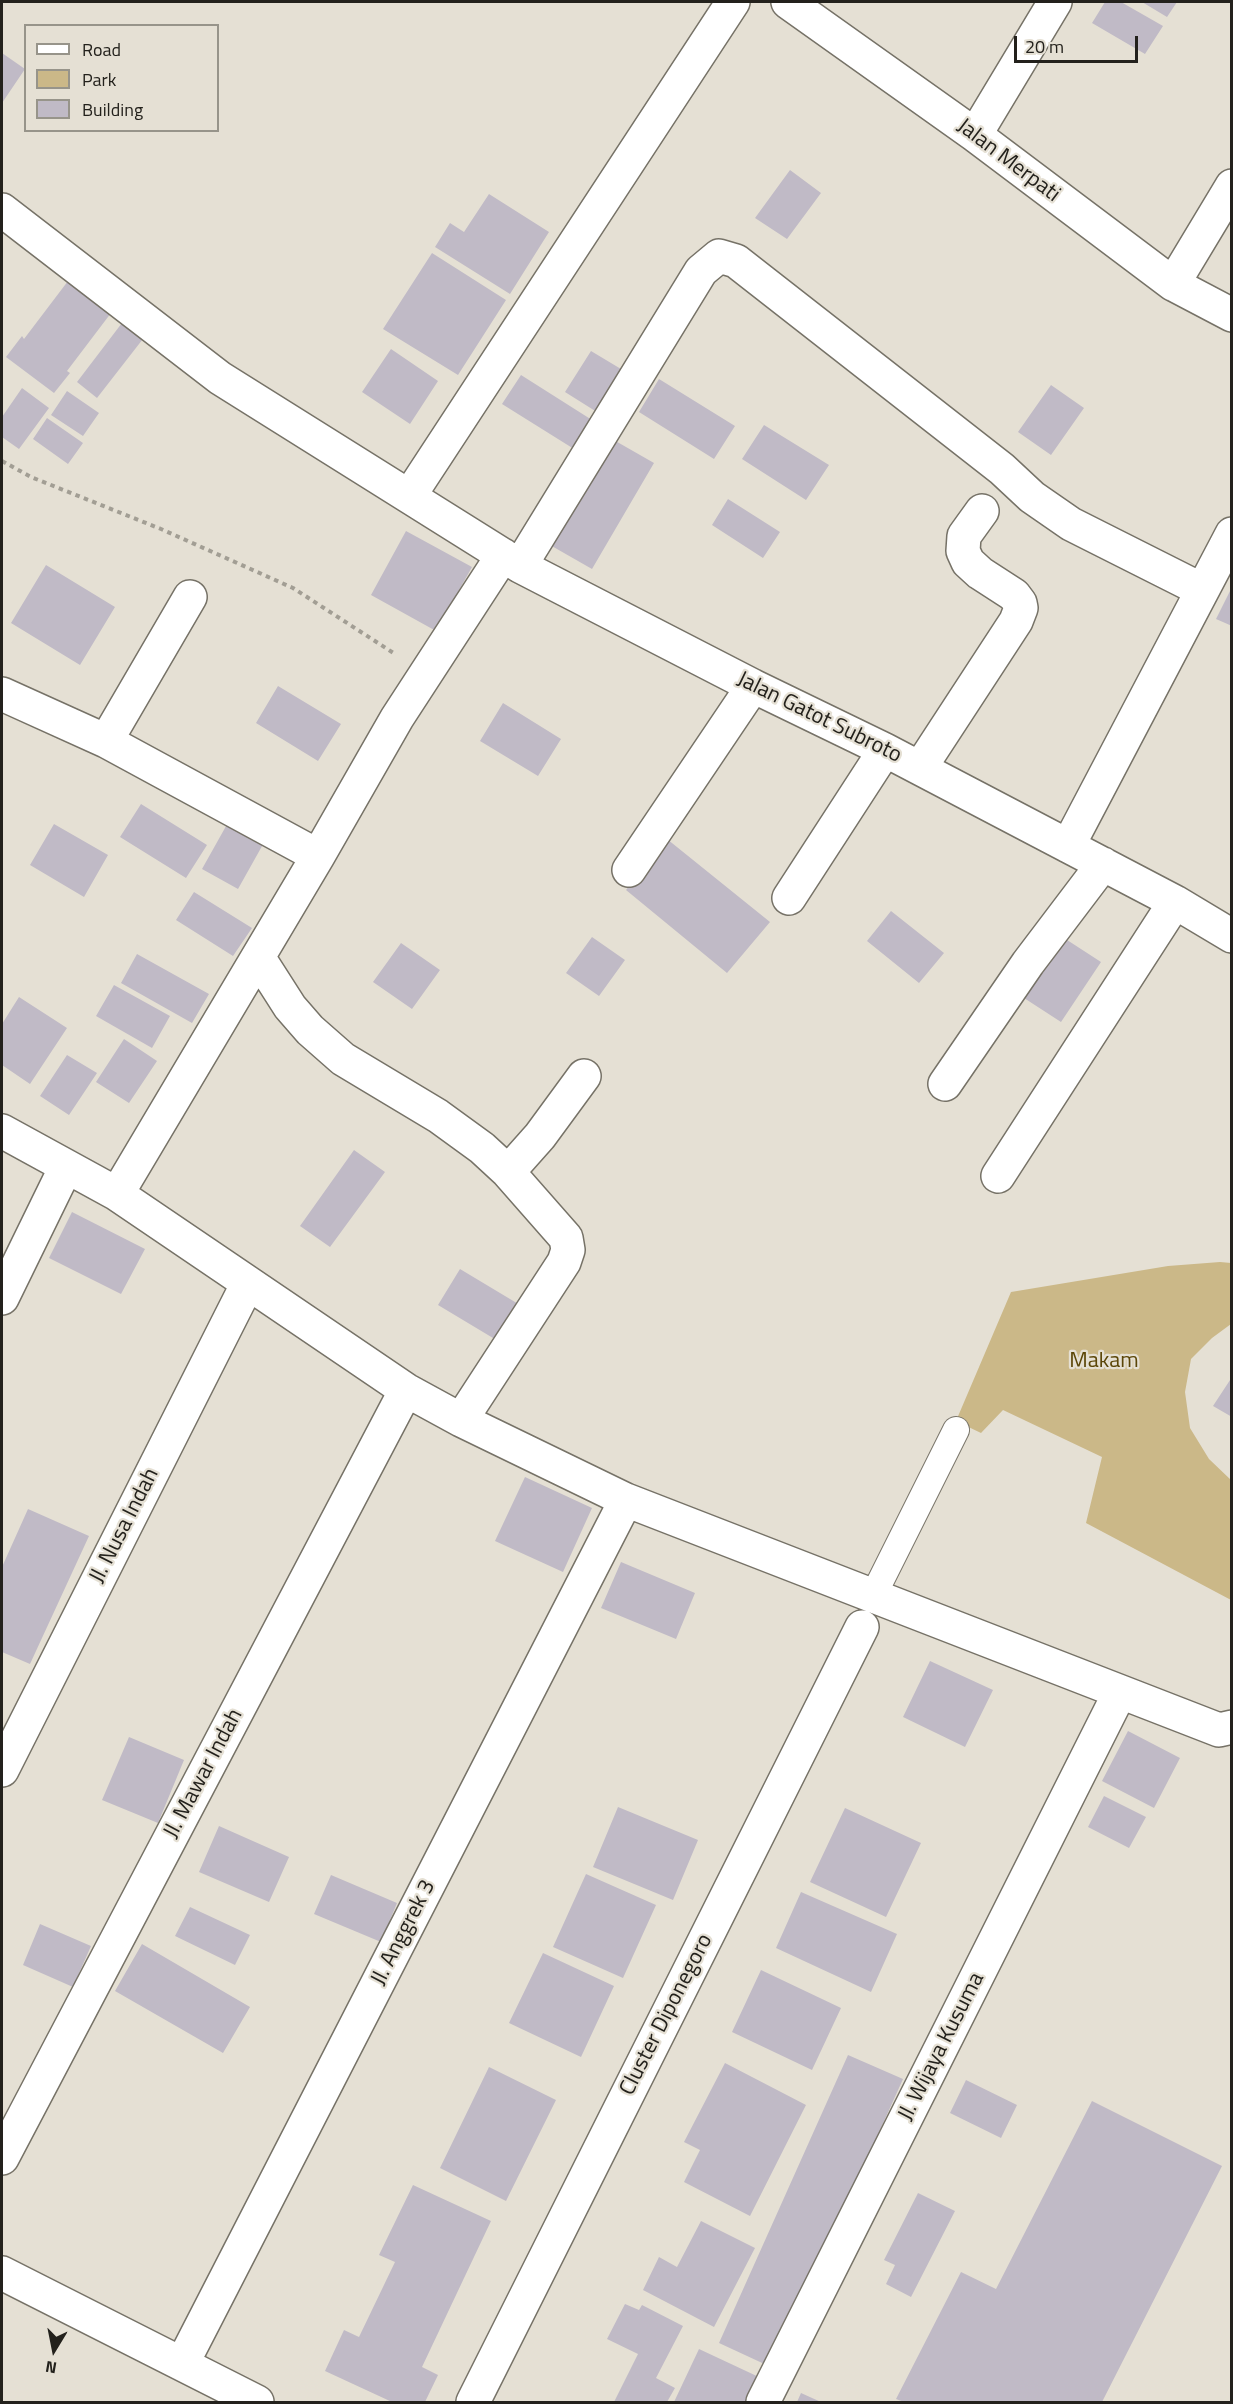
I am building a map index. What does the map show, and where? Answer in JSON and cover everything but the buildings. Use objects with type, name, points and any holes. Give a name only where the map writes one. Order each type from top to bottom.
[{"type":"street","points":[[410,495],[733,2]]},
{"type":"street","name":"Jalan Merpati","points":[[788,2],[975,135],[1173,284],[1232,315]]},
{"type":"street","points":[[975,135],[1055,2]]},
{"type":"street","points":[[1173,284],[1232,186]]},
{"type":"street","name":"Jalan Gatot Subroto","points":[[2,210],[220,378],[512,561],[753,686],[920,768],[1175,902],[1232,936]]},
{"type":"street","points":[[117,1194],[318,856],[397,717],[422,679],[512,561],[701,271],[719,256],[736,261],[1002,469],[1042,504],[1071,524],[1202,590]]},
{"type":"street","points":[[920,768],[1016,621],[1021,608],[1014,595],[980,573],[968,562],[963,551],[964,536],[982,512]]},
{"type":"street","points":[[1068,846],[1232,534]]},
{"type":"street","points":[[106,741],[190,597]]},
{"type":"street","points":[[628,870],[753,686]]},
{"type":"street","points":[[2,694],[106,741],[318,856]]},
{"type":"street","points":[[789,898],[885,750]]},
{"type":"street","points":[[945,1084],[1028,963],[1103,864]]},
{"type":"street","points":[[998,1176],[1175,902]]},
{"type":"street","points":[[258,957],[290,1007],[310,1030],[343,1059],[438,1116],[482,1148],[508,1172],[566,1238],[568,1250],[564,1262],[461,1420]]},
{"type":"street","points":[[508,1172],[540,1136],[584,1076]]},
{"type":"street","points":[[2,1131],[117,1194],[406,1390],[461,1420],[627,1500],[1219,1730],[1232,1727]]},
{"type":"street","points":[[2,1298],[66,1167]]},
{"type":"street","name":"Jl. Nusa Indah","points":[[2,1770],[248,1283]]},
{"type":"street","name":"Jl. Mawar Indah","points":[[2,2158],[406,1390]]},
{"type":"street","name":"Jl. Anggrek 3","points":[[182,2364],[627,1500]]},
{"type":"street","name":"Cluster Diponegoro","points":[[472,2403],[862,1627]]},
{"type":"street","name":"Jl. Wijaya Kusuma","points":[[763,2403],[1120,1692]]},
{"type":"street","points":[[2,2273],[256,2403]]},
{"type":"lane","points":[[873,1596],[956,1430]]},
{"type":"path","points":[[2,460],[31,477],[161,529],[293,588],[422,679]]},
{"type":"green space","name":"Makam","points":[[1231,1263],[1231,1324],[1212,1338],[1191,1359],[1185,1392],[1190,1428],[1209,1459],[1231,1480],[1231,1600],[1086,1523],[1102,1457],[1003,1410],[981,1433],[956,1421],[1011,1292],[1168,1266]]}]
